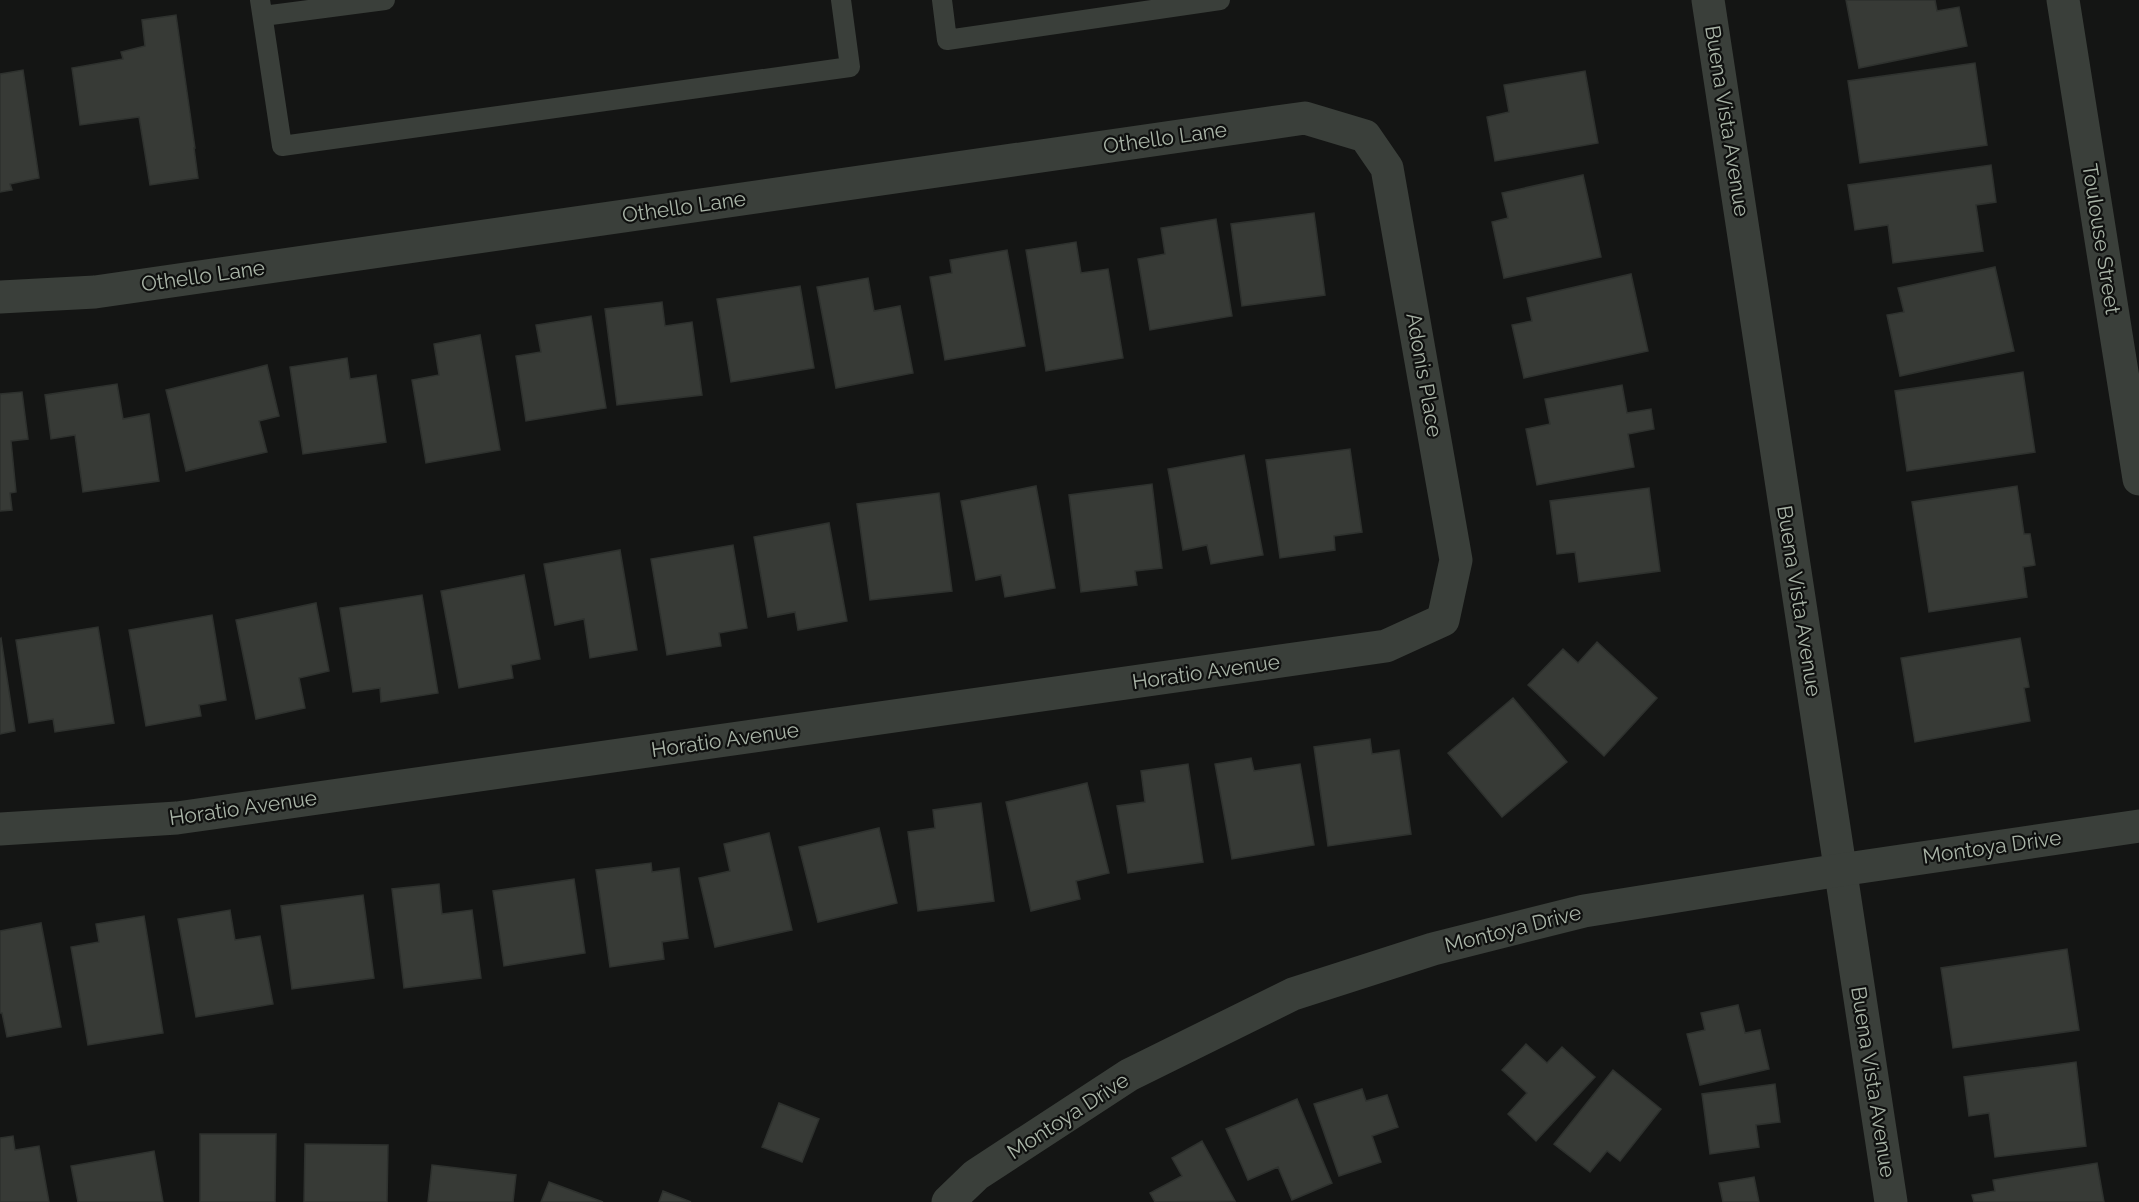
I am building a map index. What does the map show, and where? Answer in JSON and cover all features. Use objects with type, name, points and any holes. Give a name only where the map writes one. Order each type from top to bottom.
[{"type":"street","name":"Buena Vista Avenue","points":[[1708,0],[1891,1202]]},
{"type":"street","name":"Toulouse Street","points":[[2063,0],[2139,479]]},
{"type":"street","name":"Othello Lane","points":[[0,297],[95,292],[1305,118],[1365,136]]},
{"type":"street","name":"Adonis Place","points":[[1365,136],[1387,168],[1456,560],[1443,620]]},
{"type":"street","name":"Horatio Avenue","points":[[0,829],[177,818],[1386,646],[1443,620]]},
{"type":"street","name":"Montoya Drive","points":[[948,1202],[976,1175],[1129,1075],[1293,994],[1433,949],[1584,911],[2139,826]]},
{"type":"lane","points":[[385,0],[262,8],[282,146],[850,67],[841,0]]},
{"type":"lane","points":[[942,0],[947,40],[1220,0]]},
{"type":"building","points":[[1846,0],[1935,0],[1937,11],[1959,7],[1967,46],[1859,68]]},
{"type":"building","points":[[176,15],[198,178],[150,185],[139,117],[80,125],[72,68],[123,59],[121,52],[145,46],[142,20]]},
{"type":"building","points":[[1975,63],[1987,145],[1860,163],[1848,81]]},
{"type":"building","points":[[23,70],[39,178],[10,184],[12,190],[0,192],[0,74]]},
{"type":"building","points":[[1585,71],[1598,143],[1495,161],[1487,117],[1509,112],[1504,85]]},
{"type":"building","points":[[1991,165],[1996,202],[1976,205],[1983,251],[1893,263],[1888,225],[1855,230],[1848,185]]},
{"type":"building","points":[[1583,175],[1601,257],[1504,278],[1492,222],[1508,218],[1502,193]]},
{"type":"building","points":[[1314,213],[1325,295],[1242,306],[1231,224]]},
{"type":"building","points":[[1216,219],[1232,316],[1150,330],[1138,259],[1165,254],[1161,228]]},
{"type":"building","points":[[1076,242],[1081,273],[1108,269],[1123,358],[1046,371],[1026,250]]},
{"type":"building","points":[[1007,250],[1025,346],[945,360],[930,277],[952,273],[950,260]]},
{"type":"building","points":[[1995,267],[2014,351],[1900,376],[1887,315],[1904,312],[1898,288]]},
{"type":"building","points":[[1631,274],[1648,351],[1524,378],[1512,325],[1532,321],[1527,298]]},
{"type":"building","points":[[868,278],[874,311],[900,306],[913,373],[836,388],[817,287]]},
{"type":"building","points":[[800,286],[814,368],[731,382],[717,299]]},
{"type":"building","points":[[662,302],[665,326],[692,322],[702,395],[617,405],[605,309]]},
{"type":"building","points":[[591,316],[606,408],[526,421],[516,356],[541,352],[536,325]]},
{"type":"building","points":[[480,335],[500,450],[426,463],[412,380],[439,375],[434,344]]},
{"type":"building","points":[[347,358],[350,379],[376,375],[386,442],[303,454],[290,367]]},
{"type":"building","points":[[267,365],[279,416],[259,421],[267,452],[186,471],[166,390]]},
{"type":"building","points":[[2023,372],[2035,452],[1907,471],[1895,391]]},
{"type":"building","points":[[117,384],[123,419],[149,414],[159,481],[83,492],[75,435],[51,439],[45,395]]},
{"type":"building","points":[[1622,385],[1627,413],[1651,409],[1654,429],[1628,434],[1634,467],[1537,485],[1526,429],[1550,424],[1545,399]]},
{"type":"building","points":[[22,392],[28,439],[11,441],[16,492],[10,493],[12,510],[0,511],[0,394]]},
{"type":"building","points":[[1350,449],[1362,532],[1334,536],[1335,550],[1280,558],[1266,460]]},
{"type":"building","points":[[1244,455],[1263,555],[1211,564],[1207,545],[1183,550],[1168,469]]},
{"type":"building","points":[[1152,484],[1162,568],[1135,571],[1137,585],[1081,592],[1069,495]]},
{"type":"building","points":[[1036,486],[1055,588],[1005,597],[1001,575],[976,580],[961,501]]},
{"type":"building","points":[[2017,486],[2024,534],[2030,534],[2035,565],[2023,567],[2027,597],[1929,612],[1912,502]]},
{"type":"building","points":[[1649,488],[1660,571],[1579,582],[1575,552],[1557,554],[1550,501]]},
{"type":"building","points":[[939,493],[952,591],[870,600],[857,504]]},
{"type":"building","points":[[829,523],[847,621],[798,630],[795,612],[768,617],[754,537]]},
{"type":"building","points":[[733,545],[747,628],[719,633],[721,646],[667,655],[651,559]]},
{"type":"building","points":[[620,550],[637,650],[590,658],[584,619],[555,625],[544,564]]},
{"type":"building","points":[[524,575],[540,659],[511,665],[513,678],[459,688],[441,591]]},
{"type":"building","points":[[422,595],[438,693],[381,702],[380,688],[353,692],[340,608]]},
{"type":"building","points":[[316,603],[329,671],[299,678],[305,708],[256,719],[236,620]]},
{"type":"building","points":[[212,615],[226,700],[199,705],[201,716],[146,726],[129,630]]},
{"type":"building","points":[[98,627],[114,723],[55,732],[53,719],[29,723],[16,640]]},
{"type":"building","points":[[2020,638],[2029,687],[2024,688],[2030,721],[1915,742],[1901,658]]},
{"type":"building","points":[[0,639],[15,731],[0,734]]},
{"type":"building","points":[[1597,642],[1657,698],[1604,756],[1528,685],[1563,649],[1578,663]]},
{"type":"building","points":[[1513,698],[1567,762],[1502,817],[1448,753]]},
{"type":"building","points":[[1370,739],[1372,754],[1399,750],[1411,834],[1328,846],[1314,747]]},
{"type":"building","points":[[1251,758],[1254,771],[1300,764],[1314,845],[1232,859],[1215,764]]},
{"type":"building","points":[[1188,764],[1203,862],[1128,873],[1117,806],[1145,802],[1141,771]]},
{"type":"building","points":[[1087,783],[1109,873],[1076,881],[1080,899],[1031,911],[1006,802]]},
{"type":"building","points":[[981,803],[994,901],[918,911],[908,832],[935,828],[933,810]]},
{"type":"building","points":[[879,828],[897,903],[818,922],[799,847]]},
{"type":"building","points":[[769,833],[792,930],[715,947],[699,878],[730,871],[724,844]]},
{"type":"building","points":[[651,863],[652,872],[679,868],[688,938],[662,942],[664,959],[610,967],[596,870]]},
{"type":"building","points":[[574,879],[585,953],[504,966],[493,891]]},
{"type":"building","points":[[439,884],[442,914],[472,910],[481,978],[404,988],[392,889]]},
{"type":"building","points":[[363,895],[374,978],[292,989],[281,906]]},
{"type":"building","points":[[230,910],[235,940],[260,936],[273,1004],[196,1017],[178,919]]},
{"type":"building","points":[[144,916],[163,1033],[88,1045],[71,947],[99,942],[96,924]]},
{"type":"building","points":[[41,923],[61,1027],[7,1037],[2,1013],[0,1013],[0,931]]},
{"type":"building","points":[[2067,949],[2079,1030],[1953,1048],[1941,968]]},
{"type":"building","points":[[1738,1005],[1745,1033],[1760,1030],[1769,1069],[1700,1085],[1687,1034],[1705,1030],[1701,1013]]},
{"type":"building","points":[[1526,1044],[1547,1063],[1562,1047],[1595,1077],[1536,1141],[1508,1114],[1527,1093],[1502,1070]]},
{"type":"building","points":[[2076,1062],[2086,1146],[1995,1157],[1989,1113],[1969,1116],[1964,1077]]},
{"type":"building","points":[[1613,1070],[1661,1109],[1620,1161],[1607,1151],[1590,1172],[1554,1144]]},
{"type":"building","points":[[1775,1084],[1780,1122],[1756,1125],[1759,1147],[1710,1154],[1702,1094]]},
{"type":"building","points":[[1362,1089],[1366,1101],[1387,1095],[1398,1127],[1372,1136],[1381,1162],[1339,1176],[1314,1104]]},
{"type":"building","points":[[1297,1099],[1332,1183],[1292,1200],[1278,1167],[1248,1180],[1226,1129]]},
{"type":"building","points":[[779,1103],[819,1119],[802,1162],[762,1147]]},
{"type":"building","points":[[200,1134],[276,1134],[275,1202],[200,1202]]},
{"type":"building","points":[[13,1136],[15,1150],[39,1146],[49,1202],[0,1202],[0,1138]]},
{"type":"building","points":[[1202,1141],[1235,1201],[1155,1202],[1150,1193],[1182,1176],[1172,1158]]},
{"type":"building","points":[[305,1144],[388,1145],[387,1202],[304,1202]]},
{"type":"building","points":[[154,1151],[163,1202],[78,1202],[71,1166]]},
{"type":"building","points":[[2097,1163],[2104,1202],[1974,1202],[1972,1195],[1995,1191],[1993,1180]]},
{"type":"building","points":[[432,1165],[516,1175],[513,1202],[428,1202]]},
{"type":"building","points":[[1754,1177],[1759,1202],[1723,1202],[1719,1183]]},
{"type":"building","points":[[549,1182],[603,1202],[541,1202]]},
{"type":"building","points":[[663,1191],[691,1202],[659,1202]]}]
